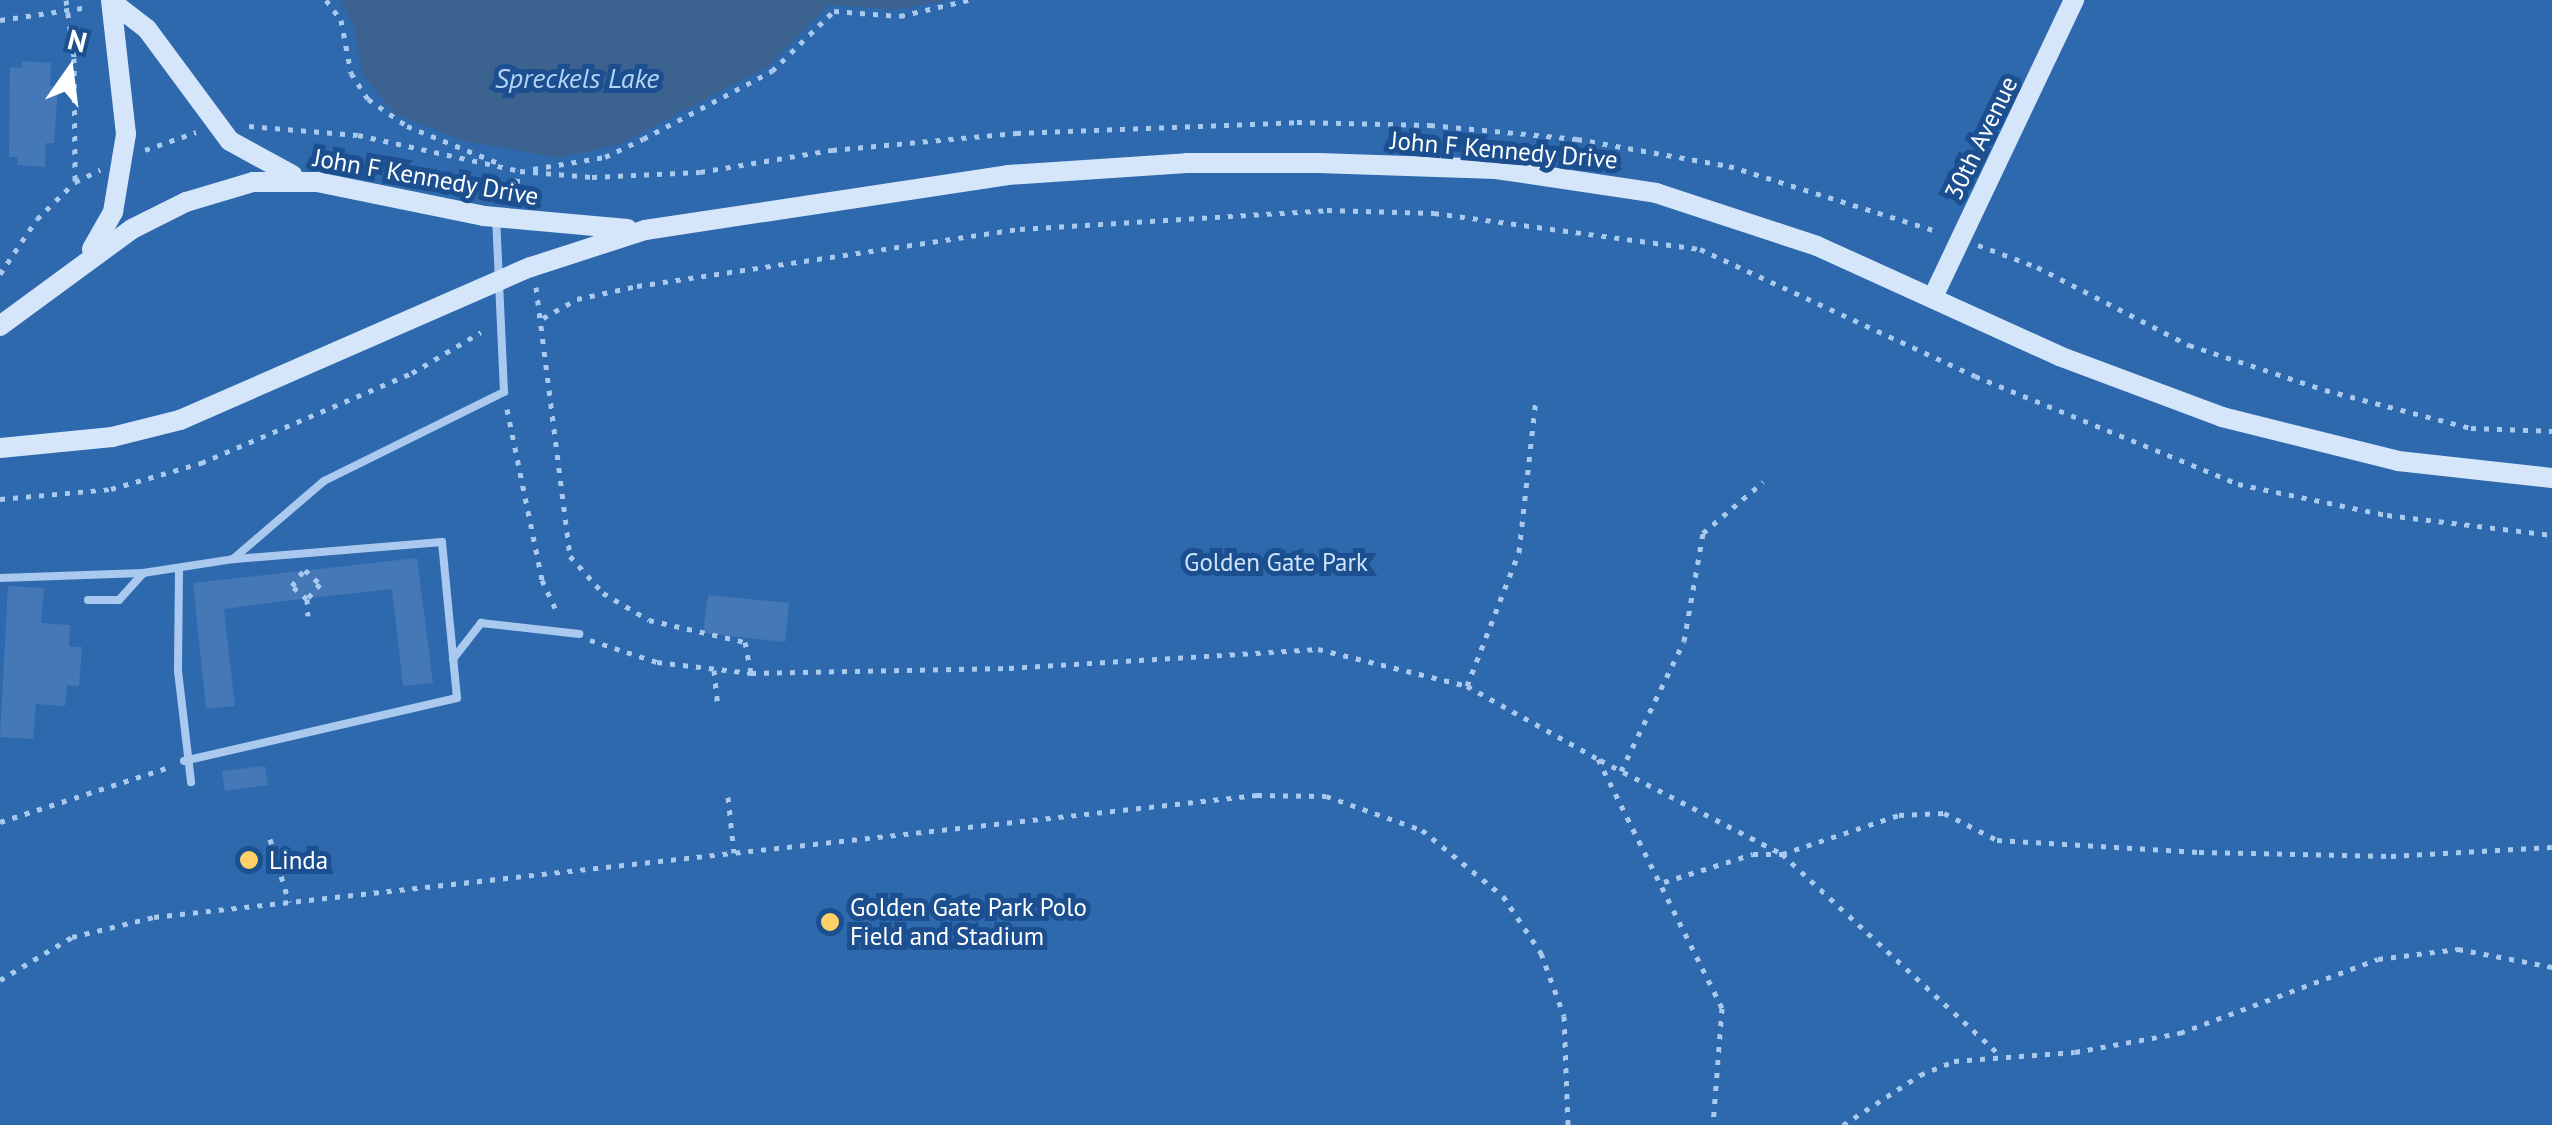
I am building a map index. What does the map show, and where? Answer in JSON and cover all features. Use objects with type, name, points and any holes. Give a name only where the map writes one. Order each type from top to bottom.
[{"type":"street","name":"30th Avenue","points":[[1933,297],[2074,0]]},
{"type":"street","points":[[111,1],[148,28],[218,129],[246,154],[338,186]]},
{"type":"street","points":[[83,261],[113,212],[124,159],[125,87],[110,27],[111,1]]},
{"type":"street","name":"John F Kennedy Drive","points":[[0,448],[112,437],[180,420],[501,280],[645,230],[1045,172],[1187,163],[1443,166],[1588,178],[1656,193],[1769,227],[2114,379],[2277,434],[2398,461],[2552,478]]},
{"type":"street","name":"John F Kennedy Drive","points":[[0,326],[132,228],[212,192],[274,180],[338,186],[496,218],[645,230]]},
{"type":"lane","points":[[233,559],[324,482],[504,392],[496,218]]},
{"type":"lane","points":[[0,578],[179,571],[233,559],[442,542],[456,698],[184,761]]},
{"type":"lane","points":[[179,571],[184,761],[191,782]]},
{"type":"lane","points":[[88,600],[119,600],[143,573]]},
{"type":"lane","points":[[453,658],[481,623],[578,634]]},
{"type":"path","points":[[66,0],[75,182]]},
{"type":"path","points":[[326,0],[341,20],[351,74],[368,99],[406,126],[520,171],[586,162],[633,144],[772,71],[834,11],[900,16],[969,0]]},
{"type":"path","points":[[0,20],[69,12],[111,1]]},
{"type":"path","points":[[138,154],[203,130]]},
{"type":"path","points":[[0,274],[37,219],[75,182],[111,165]]},
{"type":"path","points":[[514,196],[520,171]]},
{"type":"path","points":[[543,318],[577,300],[637,286],[1020,229],[1252,214],[1434,212],[1700,248],[1974,376],[2238,484],[2387,514],[2552,535]]},
{"type":"path","points":[[1970,242],[2037,267],[2190,345],[2325,390],[2471,428],[2552,432]]},
{"type":"path","points":[[536,288],[543,318],[570,556],[603,593],[649,620],[744,642],[751,673]]},
{"type":"path","points":[[0,500],[111,488],[201,463],[412,373],[480,332]]},
{"type":"path","points":[[504,392],[542,580],[559,618],[578,634],[628,654],[751,673],[1009,668],[1318,649],[1467,686],[1782,854],[2003,1057]]},
{"type":"path","points":[[1467,686],[1519,552],[1536,398]]},
{"type":"path","points":[[1622,771],[1684,640],[1703,533],[1763,482]]},
{"type":"path","points":[[307,599],[292,586],[304,570],[320,584],[307,599],[308,616]]},
{"type":"path","points":[[714,670],[718,706]]},
{"type":"path","points":[[1598,759],[1664,882],[1722,1008],[1714,1125]]},
{"type":"path","points":[[0,822],[184,761]]},
{"type":"path","points":[[0,980],[47,949],[98,928],[289,902],[1256,795],[1359,804],[1453,849],[1523,924],[1564,1016],[1568,1125]]},
{"type":"path","points":[[728,796],[734,853]]},
{"type":"path","points":[[1664,882],[1753,854],[1782,854],[1899,815],[1944,812],[1996,840],[2199,852],[2391,856],[2552,847]]},
{"type":"path","points":[[270,839],[289,902]]},
{"type":"path","points":[[1843,1125],[1920,1075],[1954,1061],[2180,1032],[2378,959],[2458,950],[2552,967]]},
{"type":"green space","name":"Golden Gate Park","points":[[0,0],[2552,0],[2552,1125],[0,1125]]},
{"type":"water","name":"Spreckels Lake","points":[[340,0],[949,0],[894,10],[829,5],[768,67],[620,144],[559,158],[464,141],[395,114],[362,73],[354,26]]},
{"type":"building","points":[[22,61],[51,63],[50,86],[58,87],[54,143],[46,143],[45,167],[17,165],[18,157],[9,157],[10,67],[22,68]]},
{"type":"building","points":[[417,558],[433,683],[403,686],[392,589],[292,600],[224,609],[235,706],[206,709],[193,583]]},
{"type":"building","points":[[8,586],[44,588],[41,623],[70,625],[69,647],[82,647],[79,686],[67,685],[65,706],[36,704],[33,739],[0,737]]},
{"type":"building","points":[[708,595],[789,603],[785,642],[703,633]]},
{"type":"building","points":[[265,766],[268,785],[225,791],[222,771]]},
{"type":"place","name":"Linda","points":[[249,860]]},
{"type":"place","name":"Golden Gate Park Polo Field and Stadium","points":[[830,922]]}]
